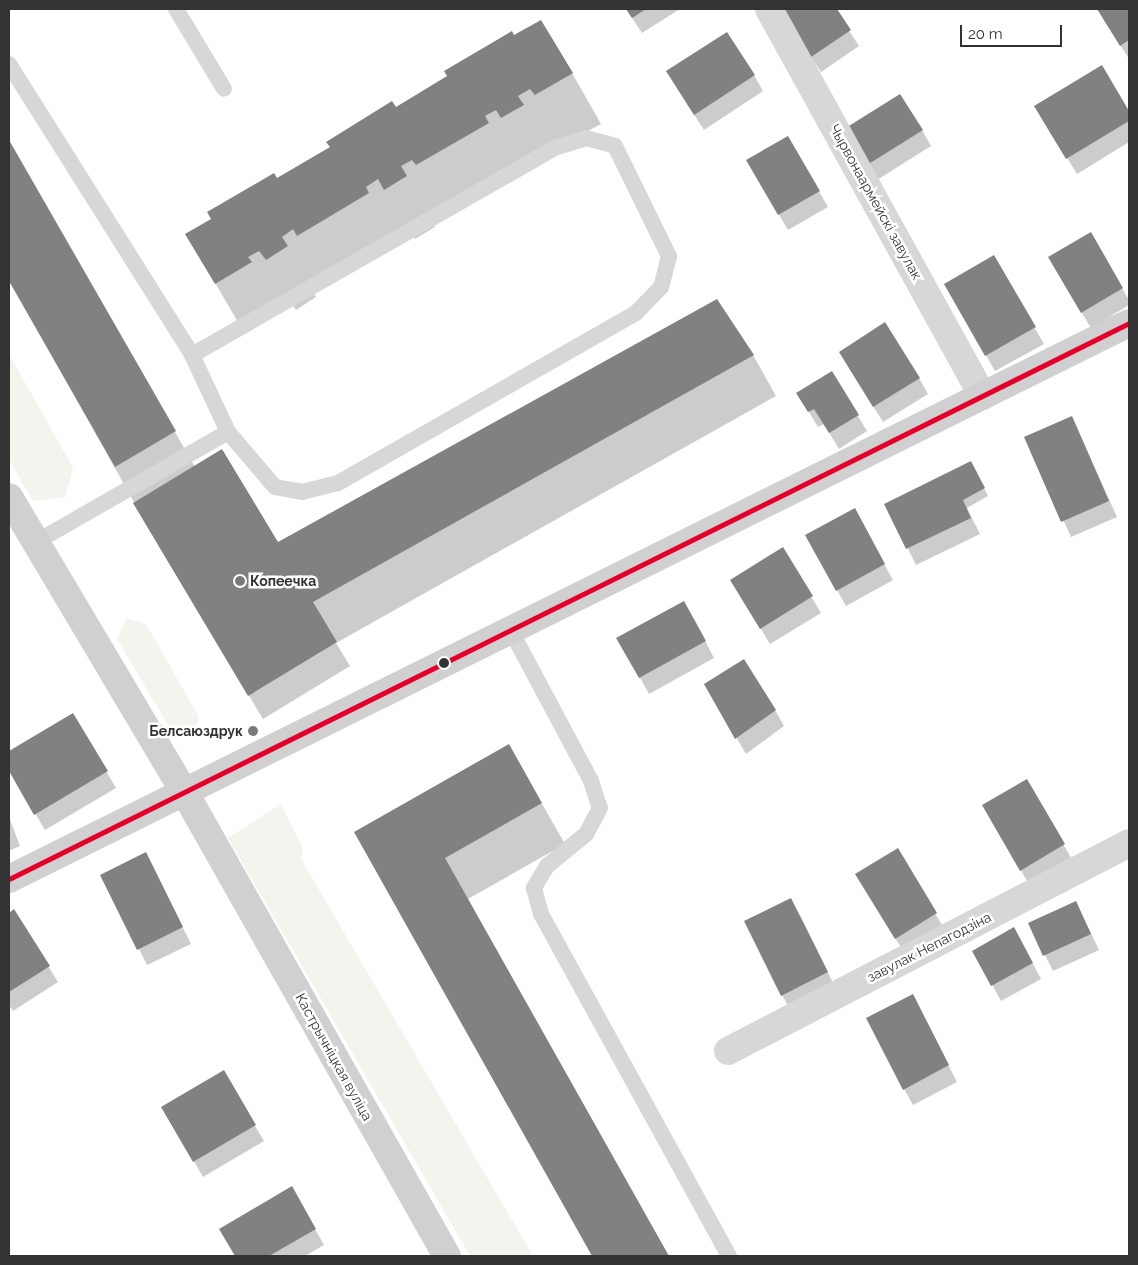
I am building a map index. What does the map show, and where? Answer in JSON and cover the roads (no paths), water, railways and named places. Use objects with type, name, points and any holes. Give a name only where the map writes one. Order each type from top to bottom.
[{"type":"main road","points":[[9,879],[1129,323]]},
{"type":"main road","name":"Кастрычніцкая вуліца","points":[[9,496],[185,793],[446,1256]]},
{"type":"street","name":"Чырвонаармейскі завулак","points":[[769,9],[983,396]]},
{"type":"street","name":"завулак Непагодзіна","points":[[728,1051],[1129,843]]},
{"type":"lane","points":[[176,9],[224,89]]},
{"type":"lane","points":[[9,64],[192,355],[228,432],[275,487],[304,492],[338,482],[636,313],[661,287],[669,256],[615,146],[586,138],[557,147],[192,355]]},
{"type":"lane","points":[[36,542],[228,432]]},
{"type":"lane","points":[[510,629],[591,781],[600,808],[586,834],[547,866],[534,888],[541,914],[729,1256]]},
{"type":"place","name":"Копеечка","points":[[240,581]]},
{"type":"place","name":"Белсаюздрук","points":[[253,731]]}]
